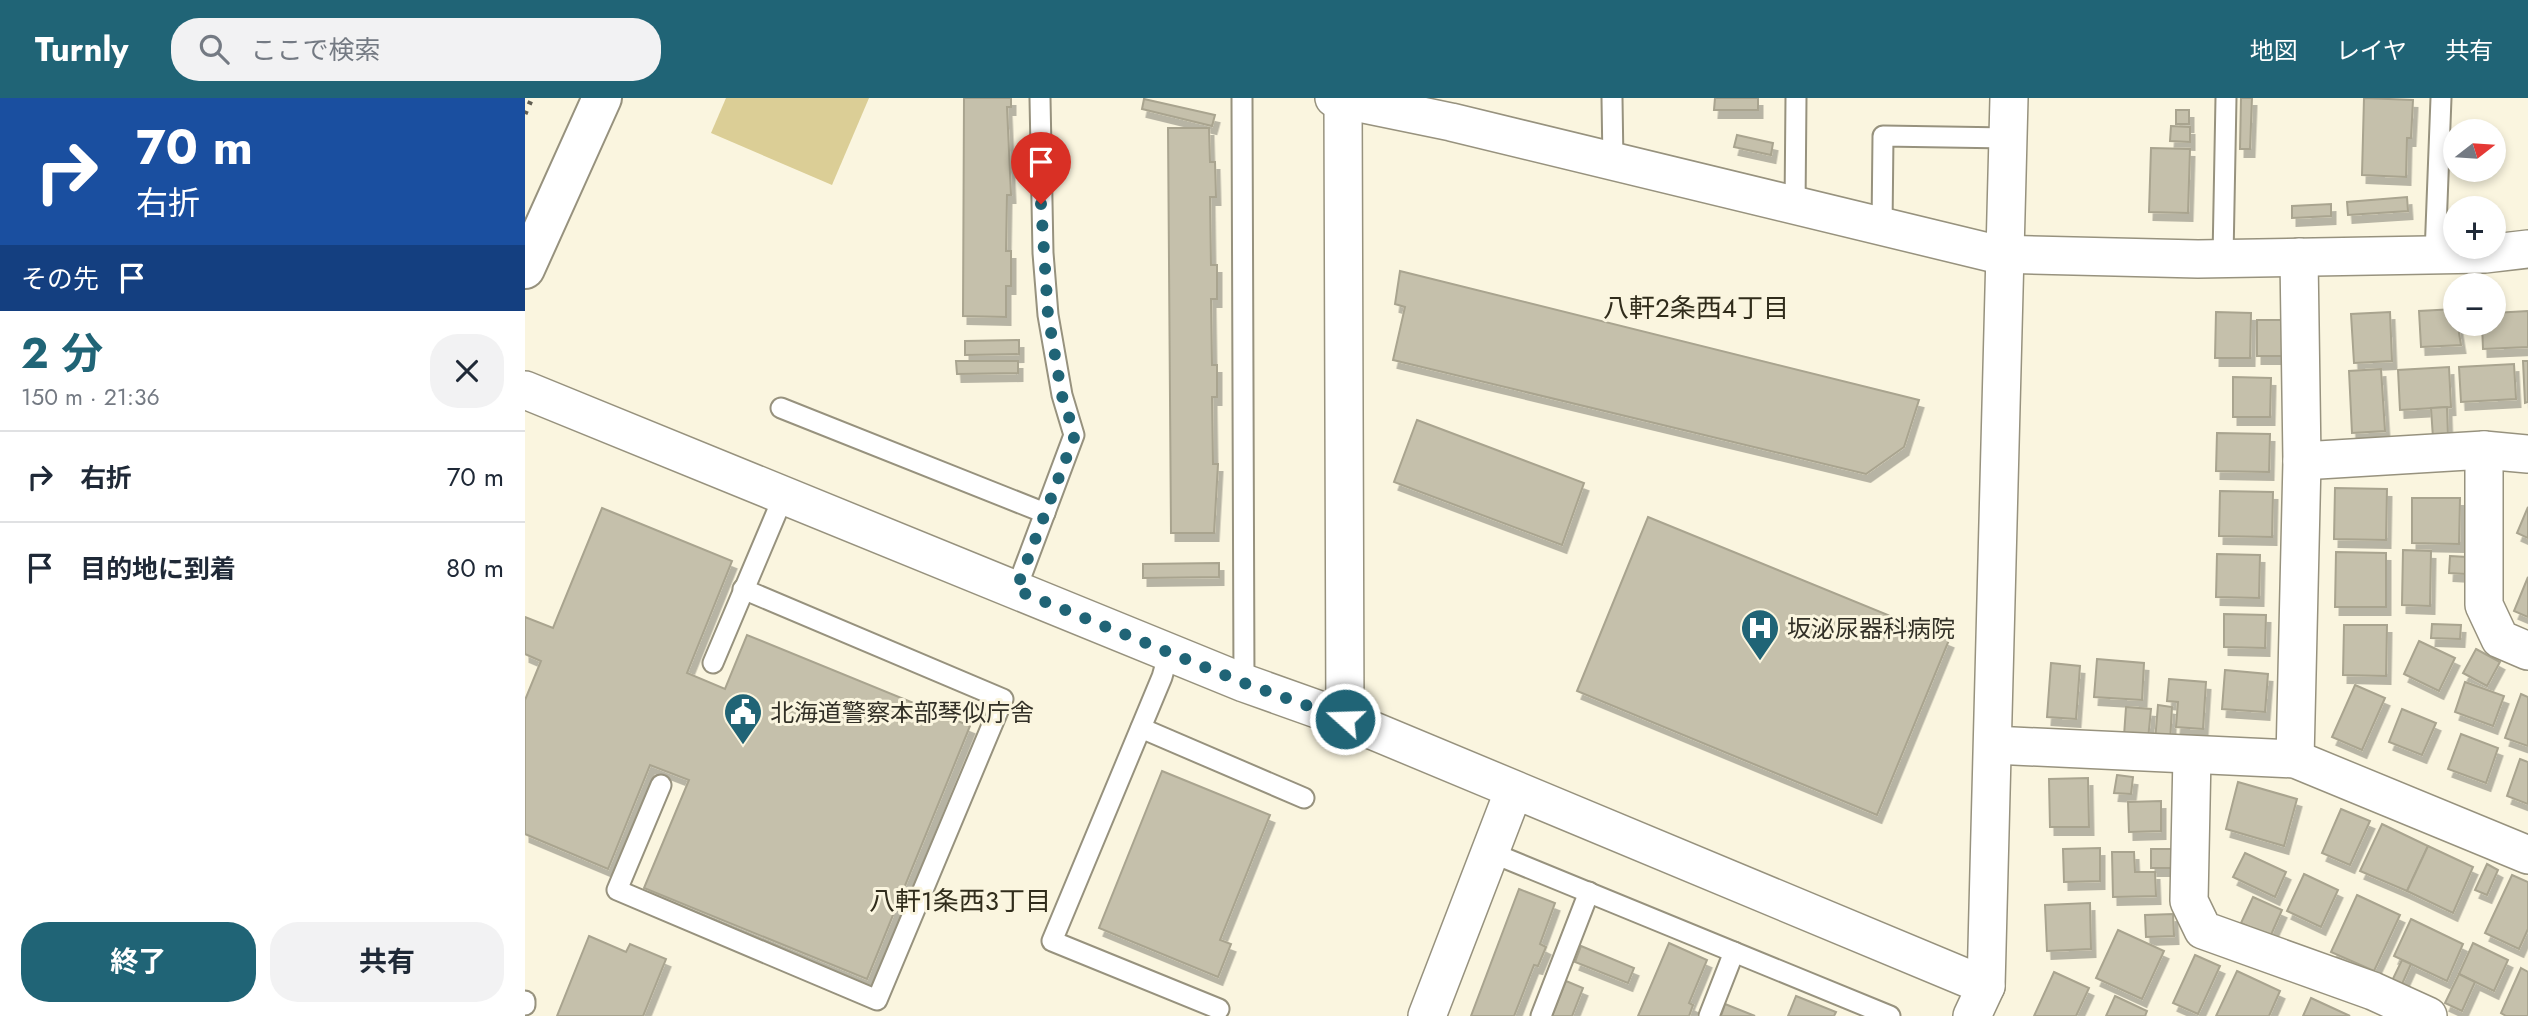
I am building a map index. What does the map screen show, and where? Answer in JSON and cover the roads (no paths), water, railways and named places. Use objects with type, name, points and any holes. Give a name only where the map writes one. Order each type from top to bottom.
[{"type":"street","points":[[525,269],[602,98]]},
{"type":"street","points":[[525,390],[1244,683],[1345,719],[1514,790],[1979,1001],[1993,745],[2009,98]]},
{"type":"street","points":[[1345,719],[1338,99],[1451,113],[1613,163],[1882,228],[2006,254],[2223,258],[2435,255],[2528,249]]},
{"type":"street","points":[[2295,759],[2302,461],[2299,257]]},
{"type":"street","points":[[2302,461],[2484,450],[2528,454]]},
{"type":"street","points":[[2484,450],[2484,604],[2500,639],[2528,650]]},
{"type":"street","points":[[1993,745],[2295,759],[2528,855]]},
{"type":"street","points":[[2192,755],[2189,901],[2203,930],[2368,1003],[2428,1016]]},
{"type":"street","points":[[1427,1016],[1514,790]]},
{"type":"lane","points":[[1016,590],[1075,435],[1062,396],[1048,315],[1043,253],[1040,98]]},
{"type":"lane","points":[[1242,98],[1244,683]]},
{"type":"lane","points":[[1612,98],[1613,163]]},
{"type":"lane","points":[[1795,207],[1796,98]]},
{"type":"lane","points":[[2223,258],[2226,98]]},
{"type":"lane","points":[[2435,255],[2441,98]]},
{"type":"lane","points":[[1882,228],[1883,136],[2008,138]]},
{"type":"lane","points":[[782,408],[1045,513]]},
{"type":"lane","points":[[713,663],[784,495]]},
{"type":"lane","points":[[661,785],[617,890],[874,1008],[1003,699],[743,590]]},
{"type":"lane","points":[[1169,652],[1162,677],[1052,941],[1219,1009]]},
{"type":"lane","points":[[1141,728],[1304,798]]},
{"type":"lane","points":[[1490,852],[1881,1014]]},
{"type":"lane","points":[[1542,1016],[1589,892]]},
{"type":"lane","points":[[1709,1016],[1734,952]]},
{"type":"railway","points":[[525,114],[532,98]]},
{"type":"place","name":"坂泌尿器科病院","points":[[1760,662]]},
{"type":"place","name":"北海道警察本部琴似庁舎","points":[[743,746]]},
{"type":"district","name":"八軒2条西4丁目","points":[[1696,308]]},
{"type":"district","name":"八軒1条西3丁目","points":[[960,901]]}]
